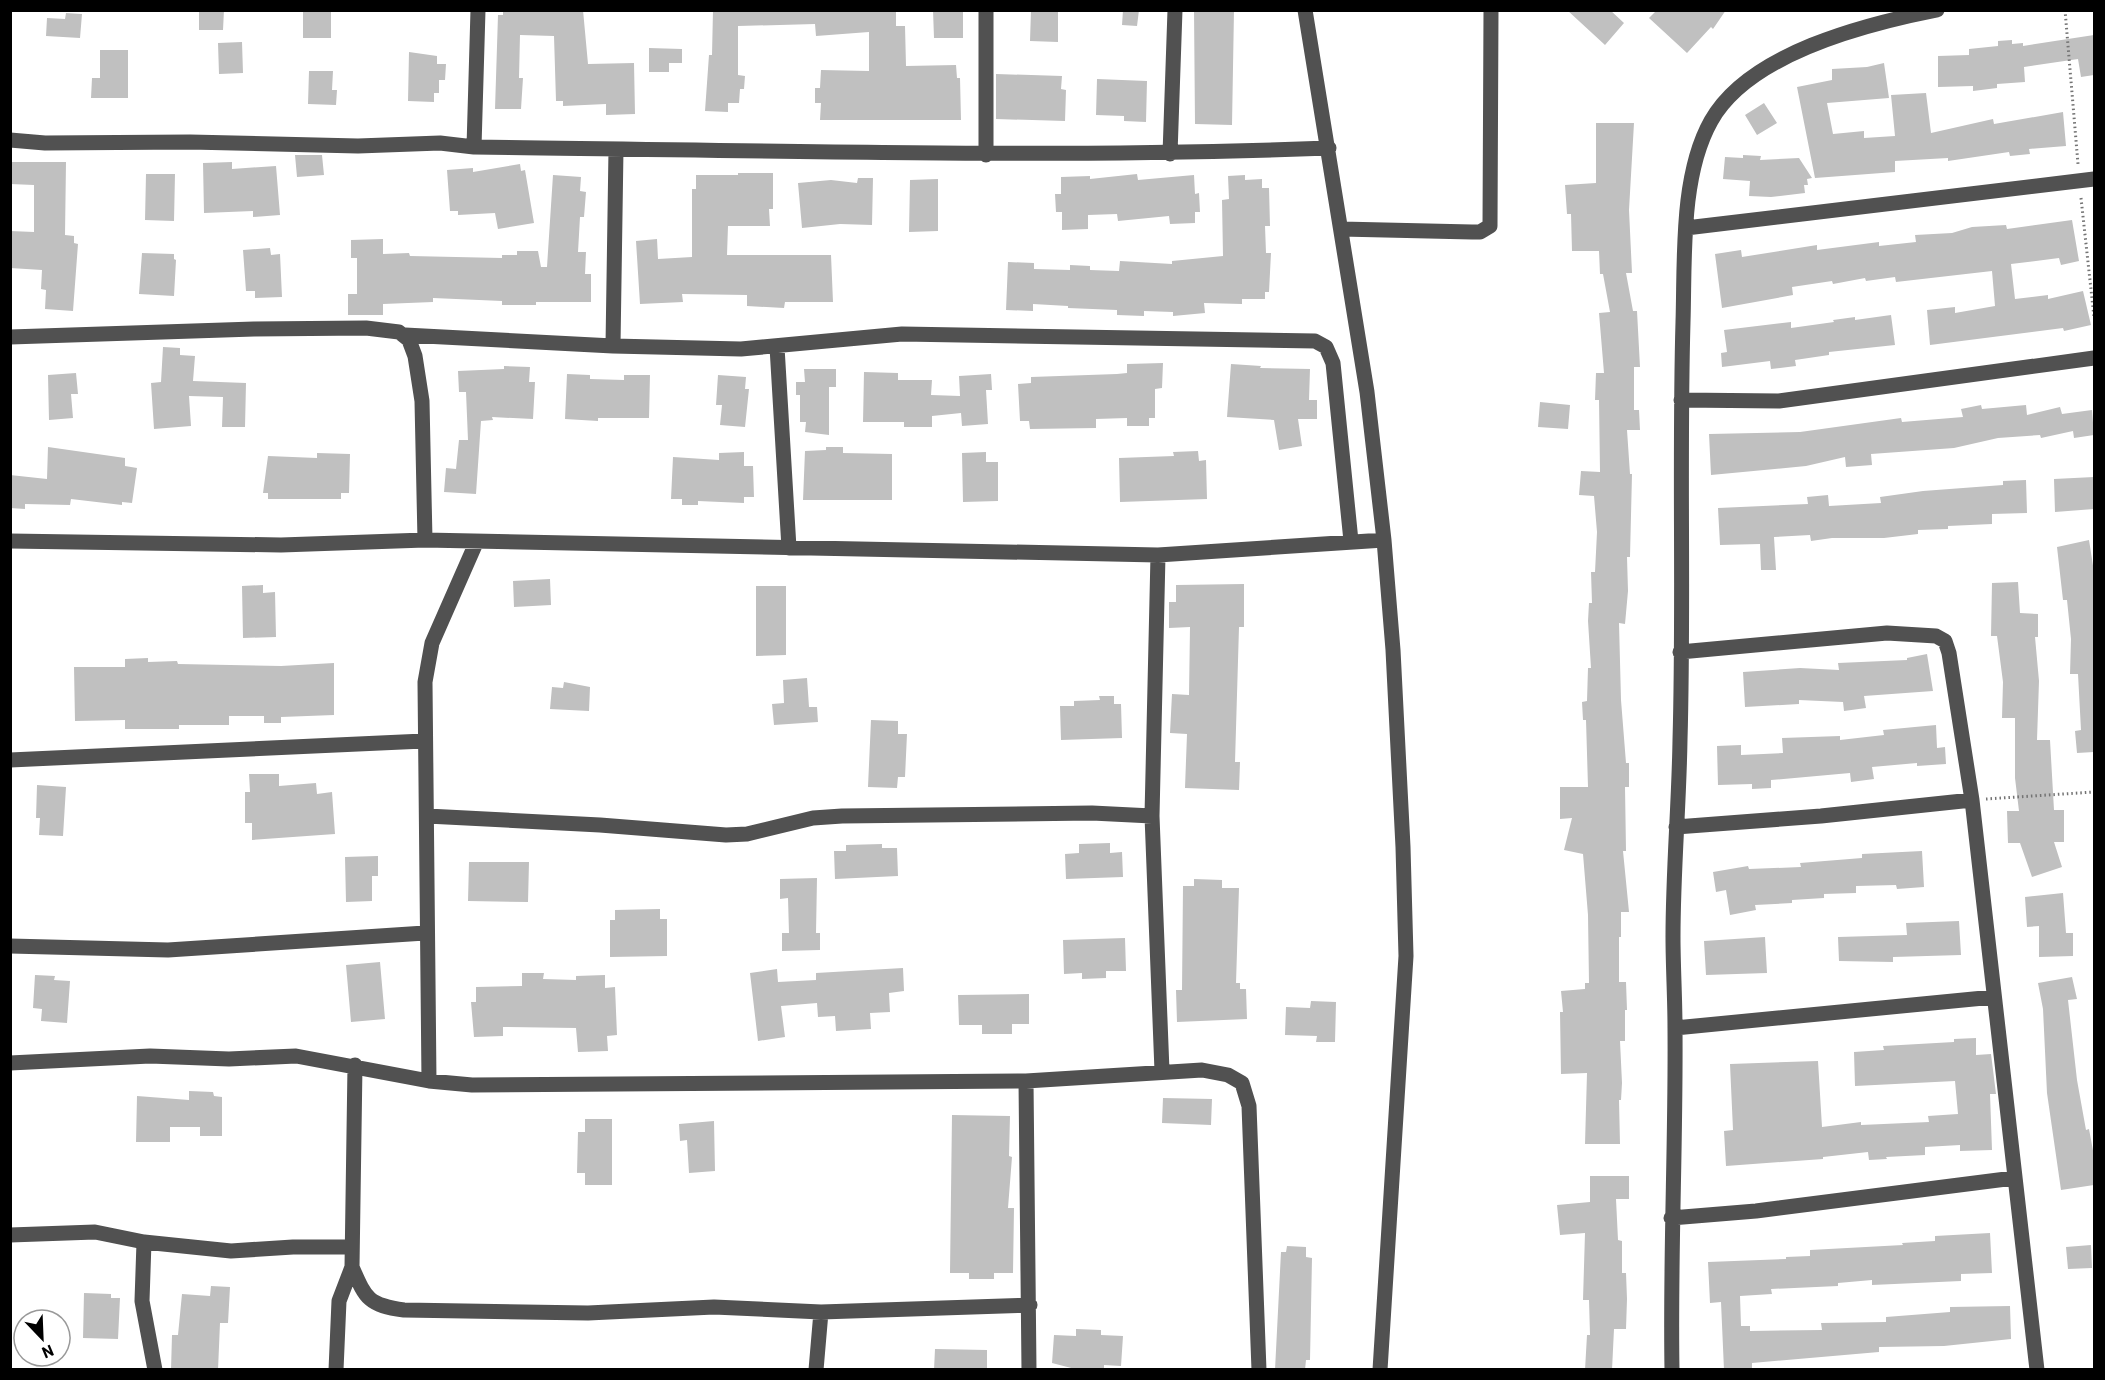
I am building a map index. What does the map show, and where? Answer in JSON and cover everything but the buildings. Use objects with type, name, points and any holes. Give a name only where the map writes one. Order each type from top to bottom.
[{"type":"street","points":[[474,147],[478,10]]},
{"type":"street","points":[[986,10],[986,155]]},
{"type":"street","points":[[1170,154],[1174,10]]},
{"type":"street","points":[[1305,10],[1367,392],[1384,540],[1404,848],[1406,956],[1380,1370]]},
{"type":"street","points":[[1341,229],[1472,232],[1490,226],[1491,10]]},
{"type":"street","points":[[1672,1370],[1671,1218],[1676,1028],[1673,939],[1680,738],[1681,400],[1686,228],[1695,164],[1704,134],[1722,104],[1742,85],[1766,69],[1824,41],[1867,26],[1937,10]]},
{"type":"street","points":[[10,140],[53,143],[190,142],[358,146],[440,143],[474,147],[986,155],[1170,154],[1329,148]]},
{"type":"street","points":[[613,346],[616,148]]},
{"type":"street","points":[[1686,228],[2094,179]]},
{"type":"street","points":[[10,337],[355,328],[384,329],[405,335],[613,346],[731,349],[777,347],[902,334],[1314,340],[1326,347],[1333,363],[1351,541]]},
{"type":"street","points":[[405,335],[415,356],[423,401],[425,540]]},
{"type":"street","points":[[777,347],[789,548]]},
{"type":"street","points":[[1681,400],[1779,401],[2094,358]]},
{"type":"street","points":[[10,541],[292,545],[425,540],[476,543],[1158,555],[1384,540]]},
{"type":"street","points":[[429,1081],[425,933],[427,816],[424,741],[427,660],[476,543]]},
{"type":"street","points":[[1158,555],[1152,816],[1162,1071]]},
{"type":"street","points":[[1680,652],[1887,633],[1936,636],[1945,641],[1949,653],[1972,800],[2037,1370]]},
{"type":"street","points":[[10,760],[424,741]]},
{"type":"street","points":[[1676,827],[1821,816],[1972,800]]},
{"type":"street","points":[[427,816],[600,825],[726,835],[747,834],[813,818],[842,816],[1092,813],[1152,816]]},
{"type":"street","points":[[10,946],[168,950],[425,933]]},
{"type":"street","points":[[1676,1028],[1994,998]]},
{"type":"street","points":[[10,1063],[150,1056],[229,1059],[296,1056],[355,1065],[429,1081],[472,1085],[1026,1081],[1202,1070],[1227,1075],[1242,1083],[1249,1106],[1258,1370]]},
{"type":"street","points":[[355,1065],[352,1267],[364,1295],[381,1307],[404,1310],[588,1313],[714,1307],[820,1312],[1030,1305]]},
{"type":"street","points":[[1026,1081],[1029,1370]]},
{"type":"street","points":[[1671,1218],[1756,1211],[2014,1178]]},
{"type":"street","points":[[10,1235],[95,1232],[144,1242],[231,1251],[293,1247],[351,1247]]},
{"type":"street","points":[[144,1242],[141,1272],[142,1301],[155,1370]]},
{"type":"street","points":[[336,1370],[339,1301],[352,1267]]},
{"type":"street","points":[[816,1370],[820,1312]]},
{"type":"path","points":[[1972,800],[2094,792]]}]
